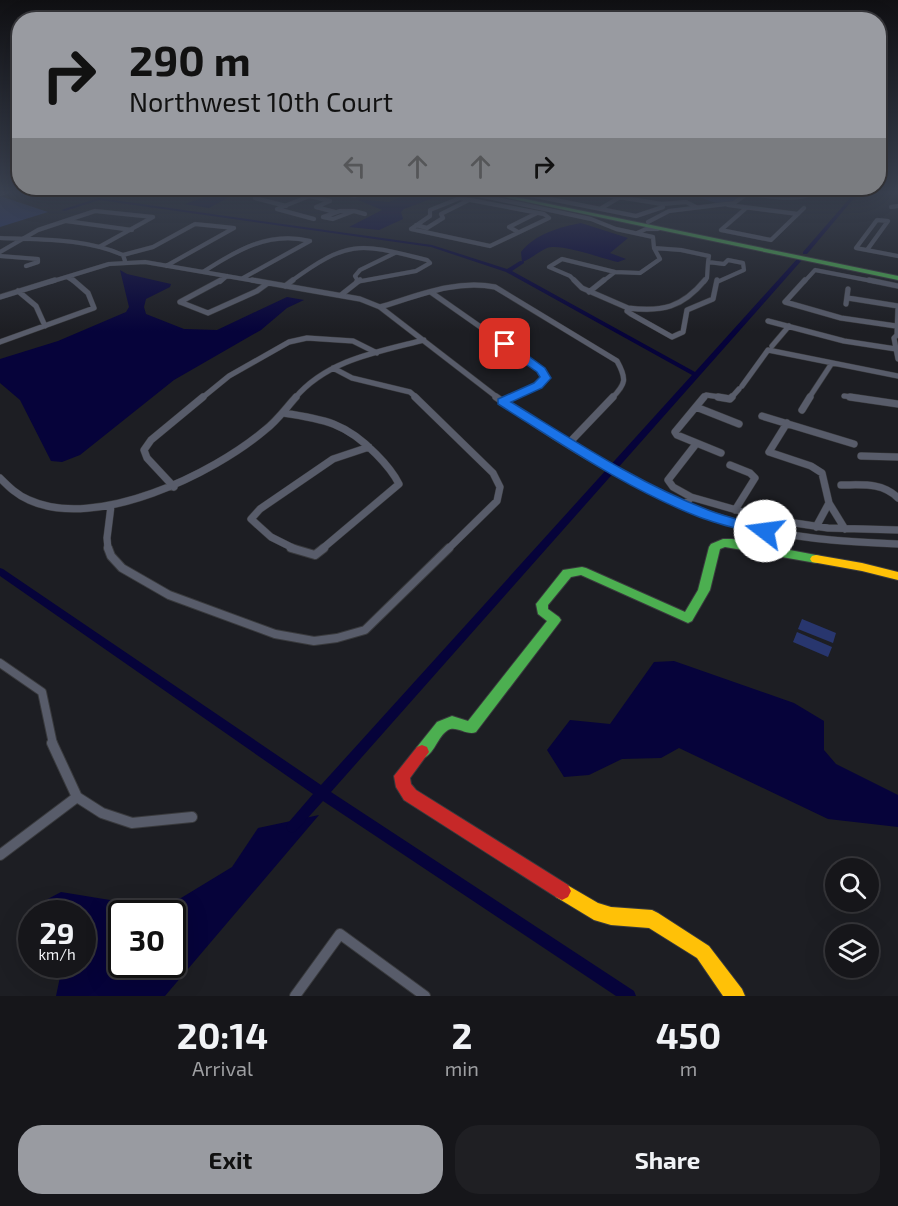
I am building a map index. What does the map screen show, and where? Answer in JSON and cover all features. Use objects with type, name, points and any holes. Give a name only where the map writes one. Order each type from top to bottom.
[{"type":"main road","points":[[679,237],[898,278]]},
{"type":"main road","points":[[738,237],[898,273]]},
{"type":"main road","points":[[735,996],[703,952],[652,919],[611,916],[579,903],[416,801],[402,785],[405,770],[442,726],[452,722],[471,728],[555,621],[542,611],[542,604],[567,573],[582,571],[688,618],[704,590],[715,547],[725,542],[776,554],[870,566],[898,576]]},
{"type":"street","points":[[0,254],[25,237]]},
{"type":"street","points":[[99,247],[117,237]]},
{"type":"street","points":[[0,297],[124,258],[170,237]]},
{"type":"street","points":[[166,266],[215,237]]},
{"type":"street","points":[[203,272],[243,249],[270,237]]},
{"type":"street","points":[[243,278],[268,262],[310,241],[290,237]]},
{"type":"street","points":[[444,237],[485,246],[494,245],[508,237]]},
{"type":"street","points":[[654,248],[681,250],[709,256],[707,278],[694,294],[678,304],[653,311],[628,308],[589,292],[570,276],[549,267],[562,259],[630,275],[641,274],[660,259],[654,248],[655,237]]},
{"type":"street","points":[[752,237],[771,240],[774,237]]},
{"type":"street","points":[[866,237],[856,248],[898,256]]},
{"type":"street","points":[[867,250],[877,237]]},
{"type":"street","points":[[0,238],[99,247],[124,258],[341,295],[380,307],[502,402],[630,480],[684,506],[730,522],[777,534],[829,542],[895,544]]},
{"type":"street","points":[[285,286],[317,264],[351,248],[362,247],[395,253],[427,260],[430,263],[428,267],[414,271],[357,281],[341,295]]},
{"type":"street","points":[[357,281],[355,276],[360,270],[395,253]]},
{"type":"street","points":[[0,254],[38,259],[38,262],[26,266]]},
{"type":"street","points":[[628,308],[627,311],[631,314],[672,337],[683,332],[689,309],[713,299],[717,280],[744,270],[743,263],[728,260],[724,264],[708,262]]},
{"type":"street","points":[[896,326],[841,318],[785,302],[815,270],[898,286]]},
{"type":"street","points":[[589,292],[615,272]]},
{"type":"street","points":[[226,276],[217,284],[180,302],[208,313],[257,291],[268,283]]},
{"type":"street","points":[[0,342],[94,308],[93,299],[86,289],[67,277]]},
{"type":"street","points":[[380,307],[465,285],[481,284],[495,287],[617,361],[624,374],[623,387],[569,443]]},
{"type":"street","points":[[848,289],[847,301],[898,307],[896,326],[898,359]]},
{"type":"street","points":[[18,291],[36,304],[42,313],[45,326]]},
{"type":"street","points":[[432,293],[542,370],[545,378],[538,385],[502,402]]},
{"type":"street","points":[[768,321],[844,341],[896,349]]},
{"type":"street","points":[[772,346],[789,326]]},
{"type":"street","points":[[174,487],[147,458],[144,450],[151,440],[229,376],[279,347],[301,339],[357,342],[377,353]]},
{"type":"street","points":[[0,478],[20,497],[50,508],[111,506],[174,487],[254,438],[283,413],[317,376],[377,353],[424,340]]},
{"type":"street","points":[[721,453],[675,433],[706,395],[730,399],[768,350],[898,376]]},
{"type":"street","points":[[802,410],[832,363]]},
{"type":"street","points":[[111,506],[108,539],[112,558],[172,598],[219,612],[278,636],[309,641],[341,638],[366,630],[496,501],[500,487],[493,473],[410,392],[352,378],[333,368]]},
{"type":"street","points":[[844,396],[898,404]]},
{"type":"street","points":[[696,407],[739,424]]},
{"type":"street","points":[[283,413],[334,421],[352,429],[369,447],[397,477],[399,484],[315,555],[301,552],[256,528],[251,519],[260,509],[333,459],[369,447]]},
{"type":"street","points":[[762,416],[854,444]]},
{"type":"street","points":[[787,423],[769,452],[822,473],[829,503],[845,529]]},
{"type":"street","points":[[696,444],[668,480],[673,487],[691,497],[768,519],[816,527],[898,530]]},
{"type":"street","points":[[861,456],[898,457]]},
{"type":"street","points":[[730,465],[750,472],[755,478],[735,510]]},
{"type":"street","points":[[841,485],[887,488],[898,498]]},
{"type":"street","points":[[684,506],[691,497]]},
{"type":"street","points":[[816,527],[829,503]]},
{"type":"street","points":[[884,531],[895,544]]},
{"type":"street","points":[[0,663],[42,692],[51,740],[77,797],[102,813],[132,823],[192,817]]},
{"type":"street","points":[[0,855],[77,797]]},
{"type":"street","points":[[295,996],[340,934],[425,996]]},
{"type":"shaded area","points":[[538,237],[628,238],[610,253],[626,259],[618,262],[572,249],[553,247],[522,262],[521,252]]},
{"type":"shaded area","points":[[120,270],[127,274],[171,284],[170,287],[146,299],[144,307],[146,314],[184,329],[217,330],[287,297],[304,300],[287,308],[261,330],[174,380],[80,455],[62,462],[51,461],[20,400],[0,383],[0,359],[58,341],[126,312],[129,307]]},
{"type":"shaded area","points":[[802,619],[836,633],[833,643],[798,629]]},
{"type":"shaded area","points":[[797,632],[832,647],[828,657],[793,642]]},
{"type":"shaded area","points":[[674,661],[794,703],[824,721],[824,750],[836,764],[898,795],[898,827],[828,819],[679,748],[661,758],[622,759],[589,775],[564,777],[547,750],[570,720],[610,724],[654,662]]},
{"type":"shaded area","points":[[319,815],[186,971],[186,900],[110,900],[181,898],[232,867],[258,828]]},
{"type":"shaded area","points":[[61,892],[110,900],[108,900],[108,978],[180,978],[165,996],[56,996],[60,978],[96,978],[96,900],[46,900]]},
{"type":"waterway","points":[[372,237],[432,246],[508,271]]},
{"type":"waterway","points":[[805,253],[818,237]]},
{"type":"waterway","points":[[322,793],[799,260]]},
{"type":"waterway","points":[[508,271],[522,262]]},
{"type":"waterway","points":[[508,271],[696,375]]},
{"type":"waterway","points":[[0,571],[322,793]]},
{"type":"waterway","points":[[292,827],[322,793]]},
{"type":"waterway","points":[[322,793],[629,996]]},
{"type":"traffic: fast","points":[[702,237],[898,278]]},
{"type":"traffic: fast","points":[[422,752],[442,726],[452,722],[471,728],[555,620],[542,611],[542,604],[567,573],[582,571],[688,618],[704,590],[715,547],[723,543],[816,559]]},
{"type":"traffic: slow","points":[[816,559],[898,576]]},
{"type":"traffic: slow","points":[[562,891],[594,911],[611,916],[652,919],[703,952],[735,996]]},
{"type":"traffic: jam","points":[[422,752],[402,776],[404,787],[410,795],[562,891]]},
{"type":"route","points":[[505,344],[542,370],[545,378],[538,385],[502,402],[649,490],[705,514],[765,531]]}]
